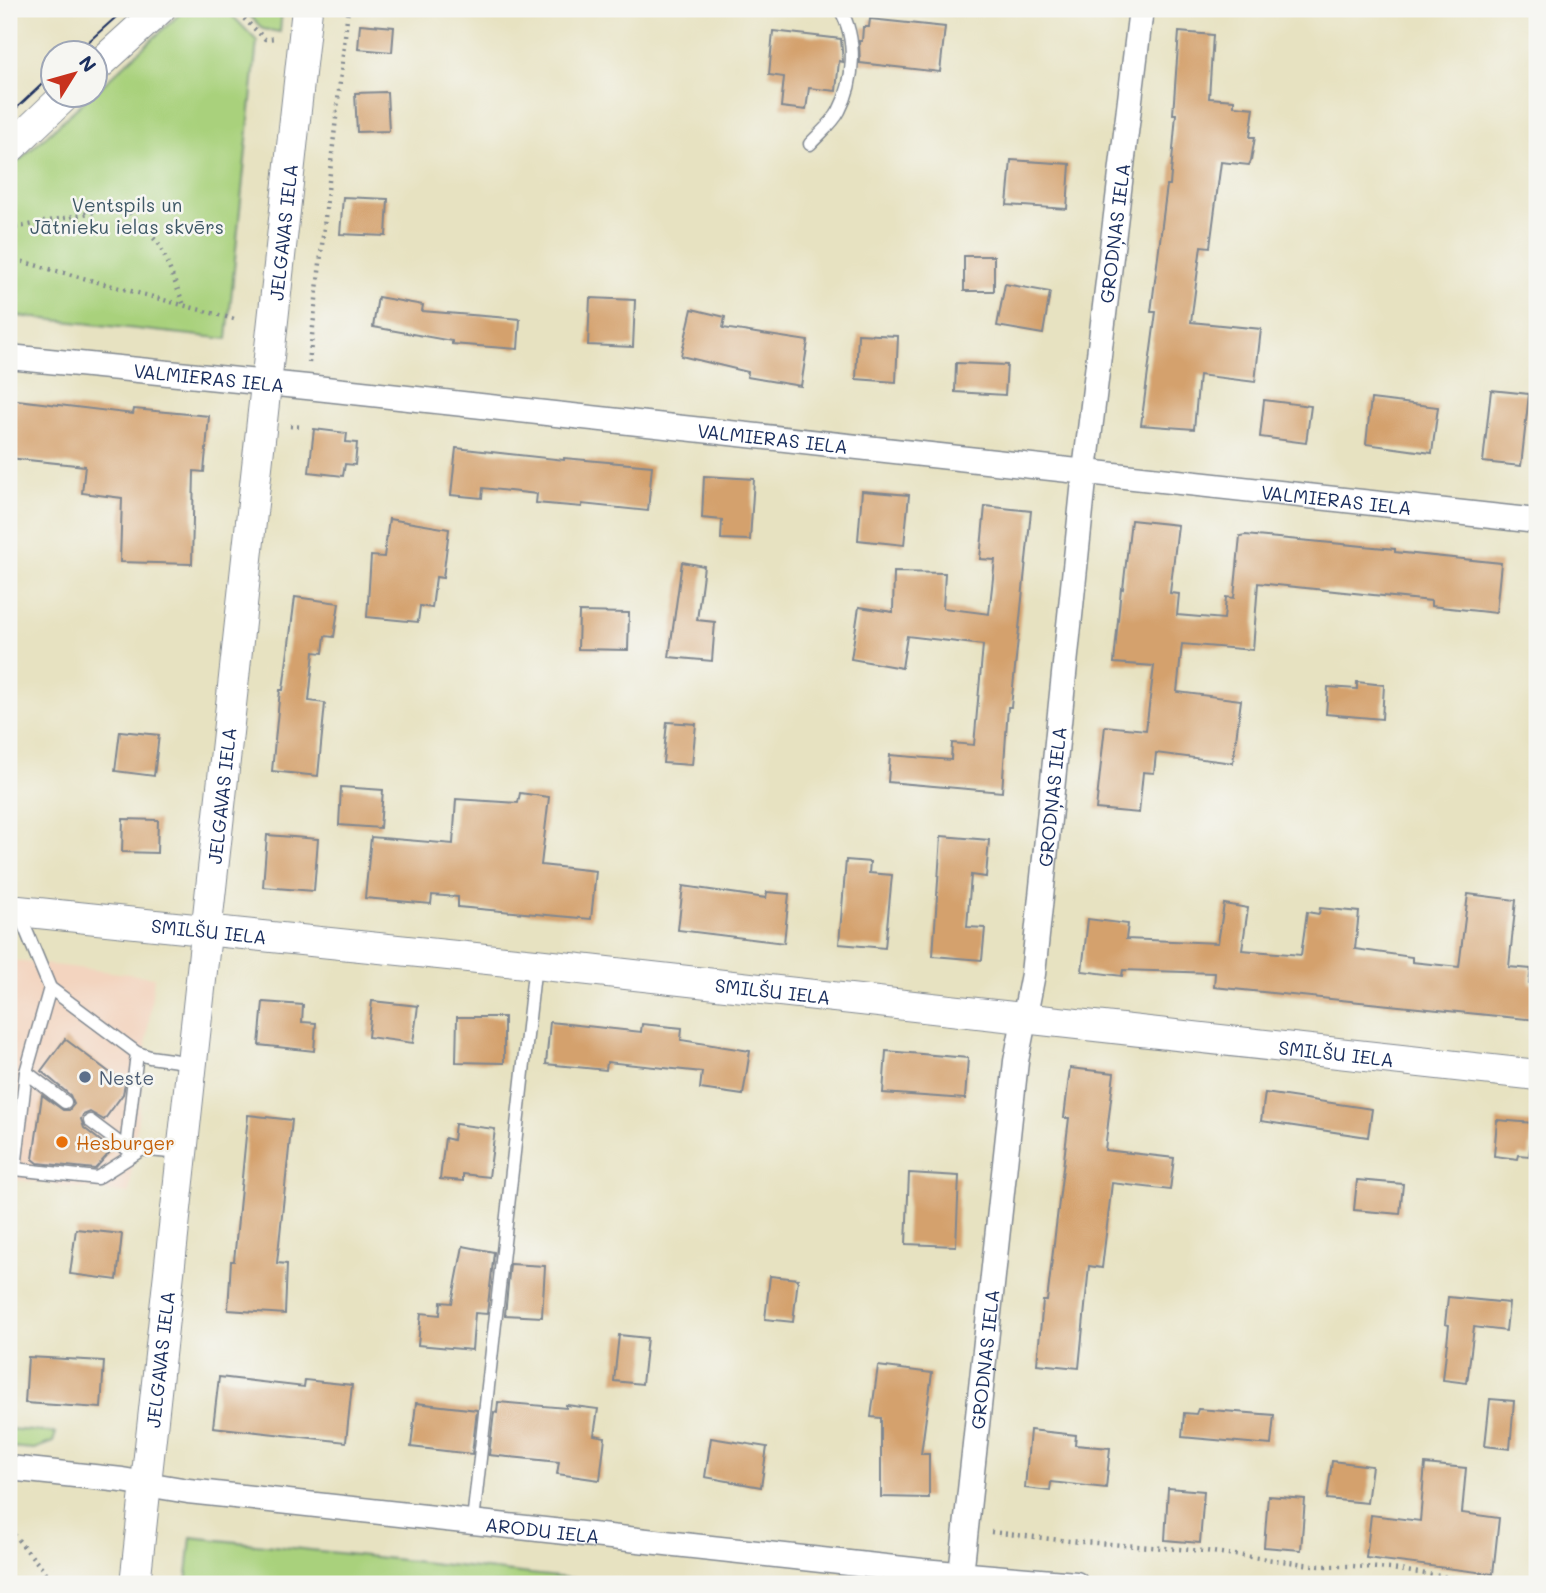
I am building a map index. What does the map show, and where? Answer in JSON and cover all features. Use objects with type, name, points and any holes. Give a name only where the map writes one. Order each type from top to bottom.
[{"type":"street","points":[[108,56],[160,9]]},
{"type":"street","name":"JELGAVAS IELA","points":[[135,1584],[307,9]]},
{"type":"street","name":"GRODŅAS IELA","points":[[961,1579],[1016,1061],[1032,974],[1085,471],[1141,9]]},
{"type":"street","points":[[9,149],[52,108]]},
{"type":"street","name":"VALMIERAS IELA","points":[[9,357],[1537,521]]},
{"type":"street","name":"SMILŠU IELA","points":[[13,911],[535,964],[1537,1075]]},
{"type":"street","name":"ARODU IELA","points":[[9,1468],[188,1491],[474,1521],[961,1579],[1076,1584]]},
{"type":"lane","points":[[810,144],[838,113],[846,95],[852,47],[850,31],[840,9]]},
{"type":"lane","points":[[13,911],[50,988],[137,1053],[192,1063]]},
{"type":"lane","points":[[474,1521],[535,964]]},
{"type":"lane","points":[[50,988],[26,1072],[15,1169],[97,1178],[141,1150]]},
{"type":"lane","points":[[126,1148],[137,1053]]},
{"type":"lane","points":[[26,1072],[65,1102]]},
{"type":"lane","points":[[90,1121],[126,1148],[183,1153]]},
{"type":"path","points":[[234,9],[265,39],[280,38]]},
{"type":"path","points":[[309,367],[348,9]]},
{"type":"path","points":[[9,229],[124,206],[160,245],[184,306]]},
{"type":"path","points":[[9,258],[234,319]]},
{"type":"path","points":[[304,346],[311,347]]},
{"type":"path","points":[[289,426],[303,427]]},
{"type":"path","points":[[9,1529],[55,1584]]},
{"type":"path","points":[[984,1532],[1205,1551],[1320,1566],[1391,1569],[1496,1584]]},
{"type":"shaded area","points":[[10,960],[154,977],[129,1194],[9,1179]]},
{"type":"green space","name":"Ventspils un Jātnieku ielas skvērs","points":[[185,9],[226,9],[257,41],[227,339],[9,315],[9,170],[77,108],[108,108],[108,80]]},
{"type":"green space","points":[[243,9],[282,9],[280,32],[263,29]]},
{"type":"green space","points":[[9,1429],[56,1433],[53,1442],[34,1449],[9,1447]]},
{"type":"green space","points":[[191,1537],[605,1582],[186,1584]]},
{"type":"building","points":[[870,19],[945,27],[940,72],[860,63],[859,41],[862,41],[863,27],[869,27]]},
{"type":"building","points":[[360,24],[394,27],[392,52],[358,49]]},
{"type":"building","points":[[773,31],[841,39],[843,62],[839,61],[836,91],[809,88],[806,110],[781,107],[784,77],[769,75]]},
{"type":"building","points":[[1179,32],[1213,35],[1209,98],[1234,100],[1234,106],[1254,108],[1250,137],[1255,137],[1249,165],[1221,162],[1210,247],[1201,246],[1191,322],[1261,329],[1255,382],[1199,375],[1194,429],[1141,425],[1156,312],[1151,312],[1167,185],[1170,185]]},
{"type":"building","points":[[387,92],[389,131],[357,132],[355,93]]},
{"type":"building","points":[[1011,160],[1070,164],[1067,209],[1007,205]]},
{"type":"building","points":[[343,197],[388,199],[386,236],[340,234]]},
{"type":"building","points":[[964,256],[994,256],[994,291],[964,291]]},
{"type":"building","points":[[1005,284],[1050,292],[1043,334],[997,326]]},
{"type":"building","points":[[378,297],[423,305],[422,311],[520,319],[518,349],[452,344],[452,341],[373,327]]},
{"type":"building","points":[[590,298],[635,300],[633,347],[588,345]]},
{"type":"building","points":[[692,309],[725,317],[723,328],[808,341],[801,386],[747,377],[748,372],[681,356]]},
{"type":"building","points":[[858,334],[898,336],[896,382],[856,379]]},
{"type":"building","points":[[956,363],[1007,365],[1005,395],[955,392]]},
{"type":"building","points":[[1491,390],[1529,394],[1521,466],[1483,462]]},
{"type":"building","points":[[9,399],[133,414],[134,409],[209,416],[204,472],[194,471],[192,564],[120,562],[122,498],[82,493],[85,466],[9,458]]},
{"type":"building","points":[[1371,399],[1438,407],[1432,453],[1366,444]]},
{"type":"building","points":[[1264,400],[1311,406],[1306,443],[1260,437]]},
{"type":"building","points":[[314,429],[347,433],[346,442],[357,443],[355,465],[345,464],[343,476],[309,472]]},
{"type":"building","points":[[456,448],[652,466],[648,511],[582,504],[582,507],[536,503],[537,494],[483,488],[482,498],[451,495]]},
{"type":"building","points":[[704,476],[754,479],[750,540],[721,539],[722,520],[702,518]]},
{"type":"building","points":[[862,491],[909,495],[904,545],[858,540]]},
{"type":"building","points":[[985,506],[1031,511],[1011,707],[1008,707],[1002,792],[888,782],[890,755],[951,760],[952,743],[974,745],[983,645],[907,636],[902,668],[851,659],[859,607],[893,612],[894,572],[945,573],[943,608],[989,614],[995,560],[980,559]]},
{"type":"building","points":[[389,519],[449,529],[443,578],[436,577],[432,608],[420,606],[418,622],[367,617],[371,556],[384,557]]},
{"type":"building","points":[[1131,520],[1178,525],[1170,593],[1179,594],[1177,615],[1224,619],[1226,597],[1234,598],[1240,536],[1245,535],[1395,549],[1395,552],[1501,563],[1496,613],[1431,606],[1431,601],[1258,583],[1253,650],[1182,644],[1177,692],[1241,700],[1233,763],[1156,753],[1154,773],[1143,772],[1139,813],[1096,809],[1105,726],[1146,730],[1154,666],[1114,663]]},
{"type":"building","points":[[682,562],[704,566],[697,620],[715,622],[712,661],[669,657]]},
{"type":"building","points":[[295,597],[339,603],[334,637],[325,636],[323,653],[314,652],[309,701],[325,703],[318,776],[272,771],[280,690],[283,690]]},
{"type":"building","points":[[579,612],[629,613],[628,650],[578,649]]},
{"type":"building","points":[[1357,682],[1384,685],[1382,719],[1326,714],[1328,687],[1357,689]]},
{"type":"building","points":[[667,722],[696,724],[692,765],[663,763]]},
{"type":"building","points":[[120,731],[159,735],[154,776],[115,771]]},
{"type":"building","points":[[341,787],[383,790],[380,828],[339,825]]},
{"type":"building","points":[[520,793],[549,797],[541,865],[596,871],[591,919],[458,907],[458,897],[432,895],[431,904],[365,898],[371,837],[453,844],[456,799],[518,803]]},
{"type":"building","points":[[123,819],[158,820],[157,853],[122,852]]},
{"type":"building","points":[[267,835],[318,839],[314,891],[263,887]]},
{"type":"building","points":[[941,836],[989,840],[986,877],[971,875],[967,927],[985,928],[982,960],[933,956]]},
{"type":"building","points":[[846,860],[870,862],[869,873],[892,875],[885,948],[839,944]]},
{"type":"building","points":[[683,886],[766,898],[767,892],[789,894],[784,943],[678,930]]},
{"type":"building","points":[[1468,894],[1516,900],[1509,967],[1531,969],[1529,983],[1537,984],[1537,1020],[1214,987],[1215,973],[1123,970],[1122,976],[1082,971],[1088,919],[1128,924],[1126,939],[1218,943],[1224,904],[1248,908],[1242,950],[1301,955],[1307,912],[1319,914],[1320,908],[1359,912],[1355,949],[1412,957],[1412,962],[1459,967]]},
{"type":"building","points":[[372,1001],[418,1006],[413,1043],[368,1037]]},
{"type":"building","points":[[263,1002],[303,1005],[302,1022],[316,1023],[314,1051],[259,1045]]},
{"type":"building","points":[[457,1017],[504,1017],[504,1063],[456,1062]]},
{"type":"building","points":[[550,1022],[641,1032],[642,1024],[682,1028],[681,1040],[750,1051],[743,1095],[700,1089],[702,1072],[607,1062],[606,1070],[546,1064]]},
{"type":"building","points":[[65,1039],[125,1084],[123,1094],[104,1120],[90,1112],[81,1119],[84,1128],[112,1150],[95,1169],[38,1163],[33,1159],[42,1095],[63,1110],[69,1110],[74,1104],[70,1095],[41,1071]]},
{"type":"building","points":[[886,1051],[968,1058],[965,1099],[883,1093]]},
{"type":"building","points":[[1070,1068],[1114,1073],[1105,1150],[1174,1158],[1170,1190],[1112,1183],[1102,1268],[1089,1266],[1079,1368],[1037,1364],[1043,1301],[1047,1301],[1069,1118],[1064,1118]]},
{"type":"building","points":[[1265,1093],[1372,1109],[1368,1137],[1261,1121]]},
{"type":"building","points":[[248,1115],[292,1120],[277,1263],[287,1264],[285,1314],[228,1310]]},
{"type":"building","points":[[1497,1120],[1533,1123],[1529,1156],[1519,1155],[1518,1159],[1494,1156]]},
{"type":"building","points":[[455,1124],[495,1129],[489,1177],[463,1174],[463,1181],[440,1179],[445,1138],[453,1140]]},
{"type":"building","points":[[909,1173],[959,1176],[956,1246],[906,1244]]},
{"type":"building","points":[[1357,1180],[1403,1184],[1400,1214],[1354,1210]]},
{"type":"building","points":[[76,1229],[122,1234],[117,1280],[70,1274]]},
{"type":"building","points":[[463,1246],[494,1252],[487,1314],[475,1313],[472,1350],[418,1345],[421,1313],[440,1315],[441,1302],[452,1303]]},
{"type":"building","points":[[510,1264],[545,1266],[542,1317],[505,1315]]},
{"type":"building","points":[[770,1276],[798,1279],[793,1322],[765,1319]]},
{"type":"building","points":[[1448,1297],[1509,1303],[1506,1331],[1474,1327],[1467,1383],[1443,1380],[1449,1325],[1445,1324]]},
{"type":"building","points":[[619,1335],[647,1338],[642,1384],[614,1381]]},
{"type":"building","points":[[28,1357],[104,1361],[101,1408],[25,1403]]},
{"type":"building","points":[[878,1366],[932,1373],[921,1454],[929,1454],[929,1498],[881,1497],[881,1418],[871,1417]]},
{"type":"building","points":[[219,1377],[304,1387],[305,1380],[352,1385],[346,1442],[213,1427]]},
{"type":"building","points":[[1490,1399],[1514,1401],[1510,1449],[1485,1446]]},
{"type":"building","points":[[498,1402],[598,1409],[594,1435],[605,1437],[600,1480],[557,1474],[559,1462],[489,1455],[494,1412],[497,1413]]},
{"type":"building","points":[[416,1403],[477,1410],[472,1454],[411,1447]]},
{"type":"building","points":[[1198,1409],[1274,1415],[1271,1445],[1182,1437],[1184,1413],[1196,1414]]},
{"type":"building","points":[[1030,1430],[1076,1435],[1075,1445],[1110,1448],[1106,1488],[1051,1482],[1050,1491],[1025,1488]]},
{"type":"building","points":[[711,1438],[767,1447],[761,1487],[705,1477]]},
{"type":"building","points":[[1332,1461],[1372,1466],[1367,1503],[1327,1499]]},
{"type":"building","points":[[1425,1464],[1466,1468],[1462,1513],[1499,1518],[1493,1574],[1366,1558],[1371,1515],[1420,1521]]},
{"type":"building","points":[[1168,1488],[1204,1491],[1200,1543],[1165,1540]]},
{"type":"building","points":[[1268,1496],[1305,1499],[1301,1550],[1264,1547]]},
{"type":"tram line","points":[[93,38],[125,9]]},
{"type":"tram line","points":[[9,115],[38,88]]},
{"type":"place","name":"Neste","points":[[85,1077]]},
{"type":"place","name":"Hesburger","points":[[62,1142]]}]
